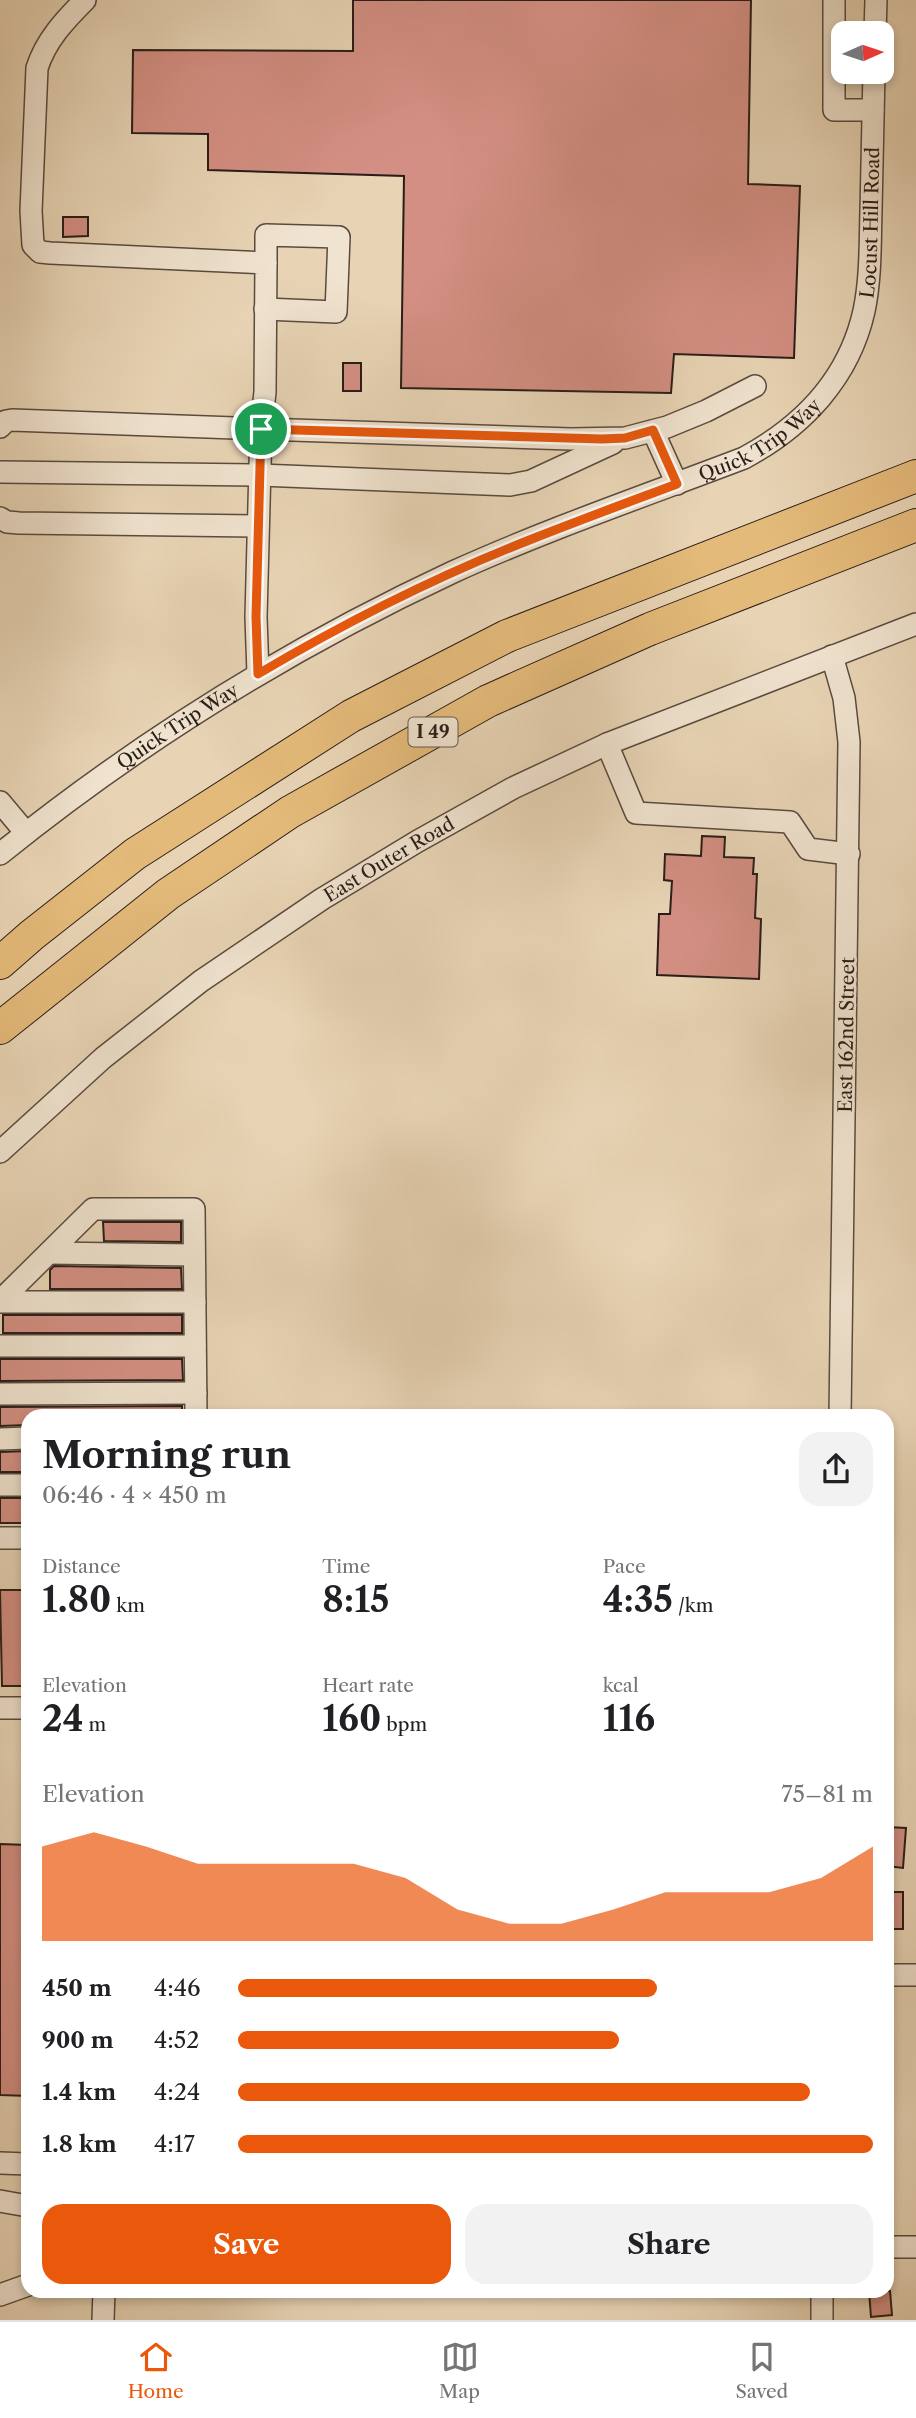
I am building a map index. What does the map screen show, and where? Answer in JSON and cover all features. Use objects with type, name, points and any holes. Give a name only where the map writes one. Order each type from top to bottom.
[{"type":"highway","name":"I 49","points":[[0,963],[32,934],[135,854],[351,716],[506,636],[916,476]]},
{"type":"highway","name":"I 49","points":[[0,1028],[168,894],[290,812],[488,701],[650,629],[916,525]]},
{"type":"street","points":[[85,0],[42,52],[37,68],[31,211],[33,245],[40,252],[50,253],[266,262]]},
{"type":"street","points":[[834,0],[834,110],[873,110]]},
{"type":"street","points":[[875,21],[876,0]]},
{"type":"street","name":"Locust Hill Road","points":[[842,368],[864,311],[869,281],[874,84]]},
{"type":"street","points":[[258,674],[256,617],[264,392],[265,309],[266,262],[266,235],[339,237],[336,312],[265,309]]},
{"type":"street","name":"Quick Trip Way","points":[[0,854],[114,766],[203,707],[358,618],[531,539],[744,458],[771,444],[795,426],[816,404],[842,368]]},
{"type":"street","points":[[0,472],[260,475],[522,484],[625,438],[706,411],[755,386]]},
{"type":"street","points":[[0,427],[6,421],[12,420],[571,439],[625,438]]},
{"type":"street","points":[[653,430],[677,484]]},
{"type":"street","points":[[0,518],[6,522],[19,523],[258,526]]},
{"type":"street","name":"East Outer Road","points":[[0,1152],[103,1058],[201,981],[322,899],[480,805],[607,744],[916,624]]},
{"type":"street","name":"East 162nd Street","points":[[832,656],[848,720],[849,854],[839,1409]]},
{"type":"street","points":[[607,744],[636,813],[790,822],[808,849],[849,854]]},
{"type":"street","points":[[0,802],[26,833]]},
{"type":"street","points":[[0,1301],[93,1209],[194,1209],[196,1409]]},
{"type":"street","points":[[48,1253],[194,1255]]},
{"type":"street","points":[[0,1301],[195,1302]]},
{"type":"street","points":[[0,1346],[195,1346]]},
{"type":"street","points":[[0,1395],[196,1393]]},
{"type":"street","points":[[0,1438],[21,1438]]},
{"type":"street","points":[[0,1485],[21,1485]]},
{"type":"street","points":[[0,1538],[21,1538]]},
{"type":"street","points":[[0,1709],[21,1708]]},
{"type":"street","points":[[894,1975],[916,1975]]},
{"type":"street","points":[[0,2163],[21,2164]]},
{"type":"street","points":[[0,2201],[21,2205]]},
{"type":"street","points":[[894,2247],[916,2247]]},
{"type":"street","points":[[0,2295],[21,2288]]},
{"type":"street","points":[[103,2320],[104,2298]]},
{"type":"street","points":[[822,2298],[822,2320]]},
{"type":"building","points":[[353,0],[751,0],[748,184],[800,186],[794,358],[674,354],[671,393],[401,388],[404,176],[208,170],[208,134],[132,133],[133,50],[353,51]]},
{"type":"building","points":[[63,217],[88,217],[88,236],[63,237]]},
{"type":"building","points":[[343,363],[361,363],[361,391],[343,391]]},
{"type":"building","points":[[702,836],[725,837],[724,857],[754,858],[753,874],[757,874],[755,918],[761,919],[759,979],[657,975],[659,914],[670,914],[672,881],[664,880],[665,854],[701,856]]},
{"type":"building","points":[[103,1222],[181,1222],[181,1242],[104,1241]]},
{"type":"building","points":[[54,1266],[181,1268],[182,1289],[50,1289],[50,1270]]},
{"type":"building","points":[[3,1315],[182,1315],[182,1333],[3,1333]]},
{"type":"building","points":[[0,1359],[182,1359],[183,1380],[0,1381]]},
{"type":"building","points":[[182,1406],[182,1409],[21,1409],[21,1425],[0,1426],[0,1407]]},
{"type":"building","points":[[21,1451],[21,1472],[0,1472],[0,1452]]},
{"type":"building","points":[[0,1498],[21,1498],[21,1523],[0,1523]]},
{"type":"building","points":[[0,1590],[21,1590],[21,1686],[2,1686]]},
{"type":"building","points":[[894,1827],[906,1828],[903,1868],[894,1867]]},
{"type":"building","points":[[0,1844],[21,1845],[21,2096],[0,2095]]},
{"type":"building","points":[[894,1892],[903,1892],[903,1929],[894,1929]]},
{"type":"building","points":[[870,2298],[891,2298],[892,2315],[871,2317]]},
{"type":"route","points":[[261,429],[571,439],[625,438],[653,430],[677,484],[531,539],[455,572],[358,618],[258,674],[256,617],[261,429]]}]
